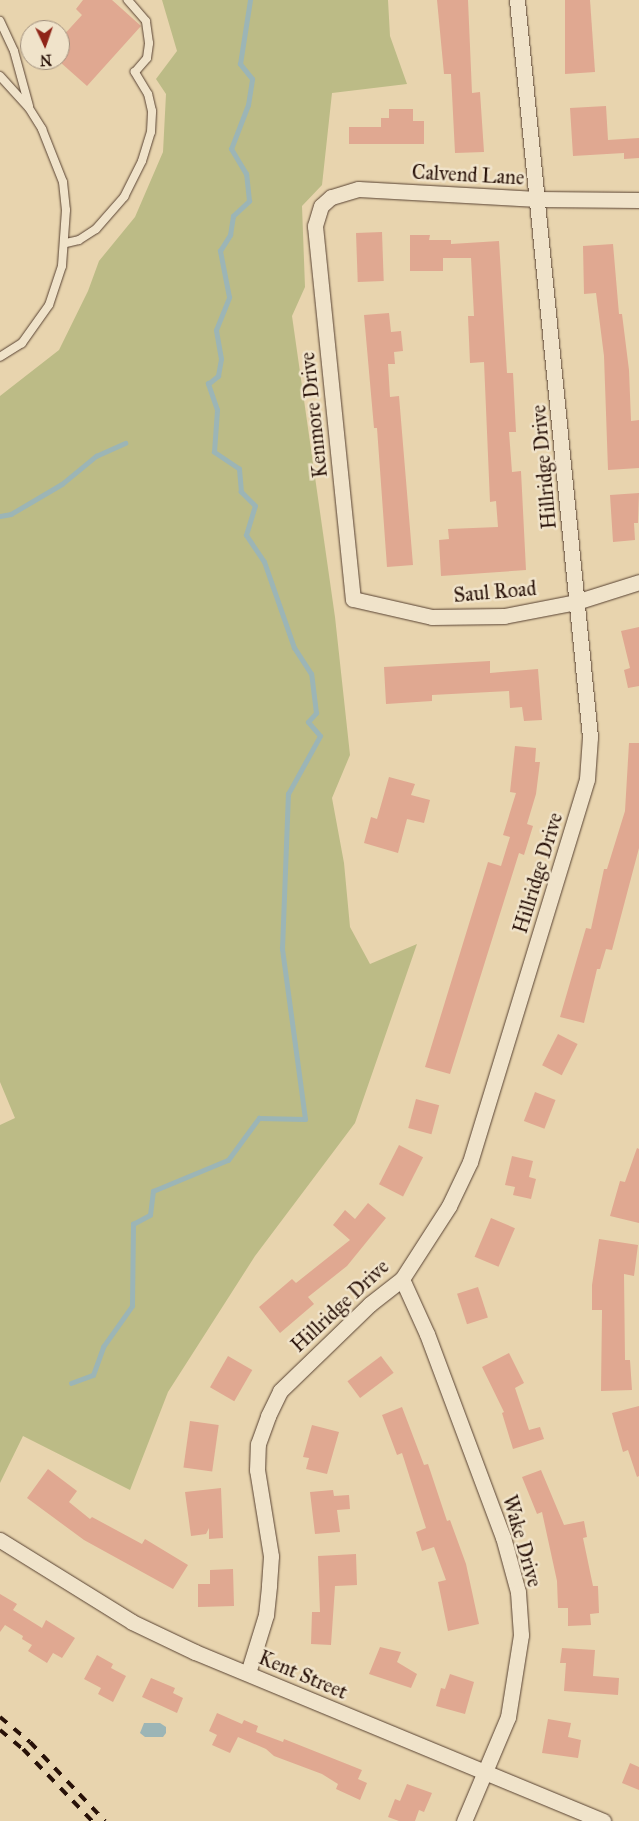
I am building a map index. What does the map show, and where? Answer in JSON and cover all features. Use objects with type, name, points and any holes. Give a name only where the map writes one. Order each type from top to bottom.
[{"type":"street","name":"Hillridge Drive","points":[[248,1673],[266,1615],[269,1585],[271,1556],[257,1470],[258,1444],[268,1416],[280,1391],[370,1304],[402,1279],[449,1206],[470,1162],[581,804],[587,779],[590,737],[517,0]]},
{"type":"street","name":"Calvend Lane","points":[[315,226],[320,206],[331,198],[358,189],[537,199],[639,200]]},
{"type":"street","name":"Kenmore Drive","points":[[315,226],[354,599]]},
{"type":"street","name":"Saul Road","points":[[354,599],[432,617],[475,618],[504,616],[576,602],[639,582]]},
{"type":"street","name":"Wake Drive","points":[[402,1279],[428,1334],[503,1537],[518,1592],[521,1635],[515,1685],[508,1717],[464,1821]]},
{"type":"street","name":"Kent Street","points":[[0,1540],[132,1622],[248,1673],[603,1821]]},
{"type":"lane","points":[[66,242],[79,240],[96,229],[124,197],[142,161],[151,132],[152,111],[148,94],[135,72],[147,58],[149,43],[146,21],[128,0]]},
{"type":"lane","points":[[0,21],[14,51],[29,108],[55,157],[63,182],[66,242],[49,305],[22,343],[0,357]]},
{"type":"lane","points":[[1,77],[29,108]]},
{"type":"shaded area","points":[[162,0],[388,0],[390,36],[407,84],[332,93],[322,185],[302,206],[305,287],[292,316],[335,617],[350,755],[332,798],[344,863],[350,927],[370,964],[417,944],[355,1123],[255,1256],[168,1392],[130,1490],[23,1436],[0,1483],[0,1125],[15,1118],[0,1082],[0,396],[59,350],[88,291],[99,261],[135,217],[163,152],[166,94],[156,79],[177,51]]},
{"type":"water","points":[[144,1723],[160,1723],[166,1727],[166,1733],[163,1737],[145,1737],[140,1733]]},
{"type":"building","points":[[83,0],[112,0],[141,26],[87,86],[69,70],[70,28],[82,15],[76,9]]},
{"type":"building","points":[[437,0],[468,0],[472,93],[480,92],[484,152],[455,153],[451,74],[444,74]]},
{"type":"building","points":[[565,0],[590,0],[595,72],[565,74]]},
{"type":"building","points":[[606,106],[608,140],[639,138],[639,158],[624,159],[624,153],[573,156],[570,108]]},
{"type":"building","points":[[389,109],[413,109],[413,121],[424,121],[424,144],[349,144],[349,127],[381,127],[381,118],[389,118]]},
{"type":"building","points":[[382,232],[384,281],[358,282],[356,233]]},
{"type":"building","points":[[410,235],[430,235],[429,240],[451,240],[451,244],[499,241],[507,373],[513,373],[516,432],[509,432],[512,472],[521,471],[526,570],[441,576],[439,540],[449,539],[448,529],[498,527],[496,501],[490,502],[484,362],[470,363],[468,316],[474,316],[471,258],[443,258],[443,271],[410,271]]},
{"type":"building","points":[[613,244],[619,314],[622,314],[629,370],[631,421],[639,420],[639,468],[608,470],[604,356],[596,293],[584,294],[583,246]]},
{"type":"building","points":[[389,313],[391,332],[401,331],[403,351],[394,352],[395,364],[388,364],[390,397],[399,396],[413,565],[387,567],[377,428],[374,428],[364,315]]},
{"type":"building","points":[[639,493],[638,523],[634,523],[635,540],[613,542],[610,495]]},
{"type":"building","points":[[639,627],[639,686],[628,688],[624,670],[630,668],[621,631]]},
{"type":"building","points":[[490,661],[490,673],[538,669],[542,720],[524,721],[522,707],[510,708],[509,691],[432,695],[432,701],[386,704],[384,667]]},
{"type":"building","points":[[629,743],[639,743],[639,848],[612,950],[606,949],[600,969],[597,969],[584,1023],[560,1017],[586,928],[591,929],[604,869],[607,869],[625,811]]},
{"type":"building","points":[[515,746],[536,748],[535,762],[540,762],[536,794],[527,824],[533,826],[524,855],[519,853],[450,1074],[425,1067],[488,862],[501,866],[510,837],[503,835],[516,793],[510,792]]},
{"type":"building","points":[[389,777],[415,784],[411,795],[430,800],[424,823],[407,819],[398,853],[364,843],[371,817],[377,819]]},
{"type":"building","points":[[558,1034],[578,1044],[562,1075],[542,1065]]},
{"type":"building","points":[[535,1092],[556,1100],[544,1129],[524,1121]]},
{"type":"building","points":[[416,1099],[439,1105],[431,1134],[408,1128]]},
{"type":"building","points":[[399,1145],[423,1157],[403,1196],[379,1184]]},
{"type":"building","points":[[637,1148],[639,1149],[639,1223],[610,1216],[620,1181],[625,1182]]},
{"type":"building","points":[[512,1156],[533,1161],[529,1177],[536,1179],[531,1199],[513,1195],[515,1187],[505,1185]]},
{"type":"building","points":[[368,1203],[386,1218],[347,1266],[308,1297],[314,1304],[280,1333],[259,1307],[292,1279],[296,1283],[350,1240],[333,1225],[345,1210],[355,1219]]},
{"type":"building","points":[[491,1218],[515,1228],[499,1267],[475,1257]]},
{"type":"building","points":[[599,1239],[638,1245],[634,1276],[624,1274],[625,1360],[630,1360],[632,1390],[601,1391],[602,1310],[592,1310],[592,1285]]},
{"type":"building","points":[[478,1287],[488,1317],[467,1324],[457,1294]]},
{"type":"building","points":[[509,1353],[524,1383],[515,1388],[529,1430],[540,1427],[544,1439],[513,1449],[502,1413],[504,1412],[482,1367]]},
{"type":"building","points":[[228,1356],[252,1370],[234,1401],[210,1387]]},
{"type":"building","points":[[381,1356],[394,1373],[360,1398],[347,1381]]},
{"type":"building","points":[[639,1406],[639,1476],[637,1477],[628,1450],[623,1452],[612,1413]]},
{"type":"building","points":[[402,1407],[424,1465],[428,1464],[447,1521],[450,1520],[466,1564],[479,1624],[448,1631],[438,1582],[446,1580],[434,1547],[422,1551],[416,1532],[426,1528],[402,1453],[397,1455],[382,1415]]},
{"type":"building","points":[[190,1421],[219,1425],[212,1472],[183,1468]]},
{"type":"building","points":[[312,1425],[339,1432],[327,1474],[306,1469],[309,1458],[303,1457]]},
{"type":"building","points":[[48,1469],[77,1491],[69,1502],[90,1519],[92,1517],[142,1544],[145,1539],[188,1565],[173,1589],[84,1540],[27,1498]]},
{"type":"building","points":[[541,1470],[564,1525],[584,1521],[587,1537],[583,1538],[593,1586],[598,1586],[599,1613],[590,1614],[591,1625],[568,1626],[568,1608],[558,1608],[557,1581],[542,1512],[537,1514],[522,1477]]},
{"type":"building","points":[[221,1488],[223,1538],[209,1539],[209,1528],[206,1534],[191,1536],[185,1492]]},
{"type":"building","points":[[333,1490],[334,1496],[349,1495],[350,1509],[337,1510],[340,1532],[315,1534],[310,1492]]},
{"type":"building","points":[[356,1554],[357,1585],[335,1586],[331,1645],[311,1644],[312,1612],[320,1612],[318,1556]]},
{"type":"building","points":[[233,1569],[234,1606],[198,1607],[198,1584],[210,1584],[210,1570]]},
{"type":"building","points":[[0,1594],[17,1604],[13,1610],[42,1628],[46,1620],[75,1638],[62,1658],[53,1653],[47,1663],[28,1651],[32,1645],[22,1639],[23,1636],[5,1625],[0,1632]]},
{"type":"building","points":[[380,1647],[401,1652],[397,1662],[417,1674],[411,1688],[369,1674]]},
{"type":"building","points":[[562,1648],[595,1650],[593,1676],[619,1678],[618,1695],[564,1691],[566,1663],[560,1663]]},
{"type":"building","points":[[97,1655],[113,1664],[111,1668],[126,1676],[113,1702],[98,1694],[101,1688],[84,1679]]},
{"type":"building","points":[[450,1674],[474,1682],[465,1714],[436,1706],[441,1688],[445,1689]]},
{"type":"building","points":[[151,1678],[175,1688],[173,1693],[183,1698],[177,1713],[142,1697]]},
{"type":"building","points":[[217,1713],[242,1724],[244,1720],[258,1726],[256,1732],[283,1742],[284,1739],[362,1770],[358,1779],[367,1783],[360,1800],[336,1789],[338,1784],[322,1774],[274,1756],[266,1749],[238,1737],[230,1753],[212,1745],[217,1735],[209,1731]]},
{"type":"building","points":[[548,1719],[571,1723],[568,1737],[581,1740],[578,1758],[542,1753]]},
{"type":"building","points":[[630,1763],[639,1767],[639,1790],[622,1783]]},
{"type":"building","points":[[407,1784],[432,1793],[424,1812],[419,1810],[415,1821],[399,1821],[388,1817],[395,1799],[400,1801]]},
{"type":"waterway","points":[[71,1383],[93,1375],[103,1347],[132,1306],[133,1224],[150,1215],[153,1191],[228,1160],[259,1118],[305,1119],[282,949],[288,794],[320,736],[308,722],[316,713],[311,674],[294,648],[264,562],[246,535],[255,506],[241,492],[239,469],[214,452],[217,410],[208,384],[218,376],[221,359],[216,330],[229,297],[220,251],[230,235],[233,216],[249,201],[246,174],[231,149],[248,105],[252,79],[240,64],[250,0]]},
{"type":"waterway","points":[[0,516],[11,514],[62,484],[96,456],[125,443]]},
{"type":"railway","points":[[0,1717],[30,1742],[105,1821]]},
{"type":"railway","points":[[0,1730],[23,1749],[92,1821]]}]
